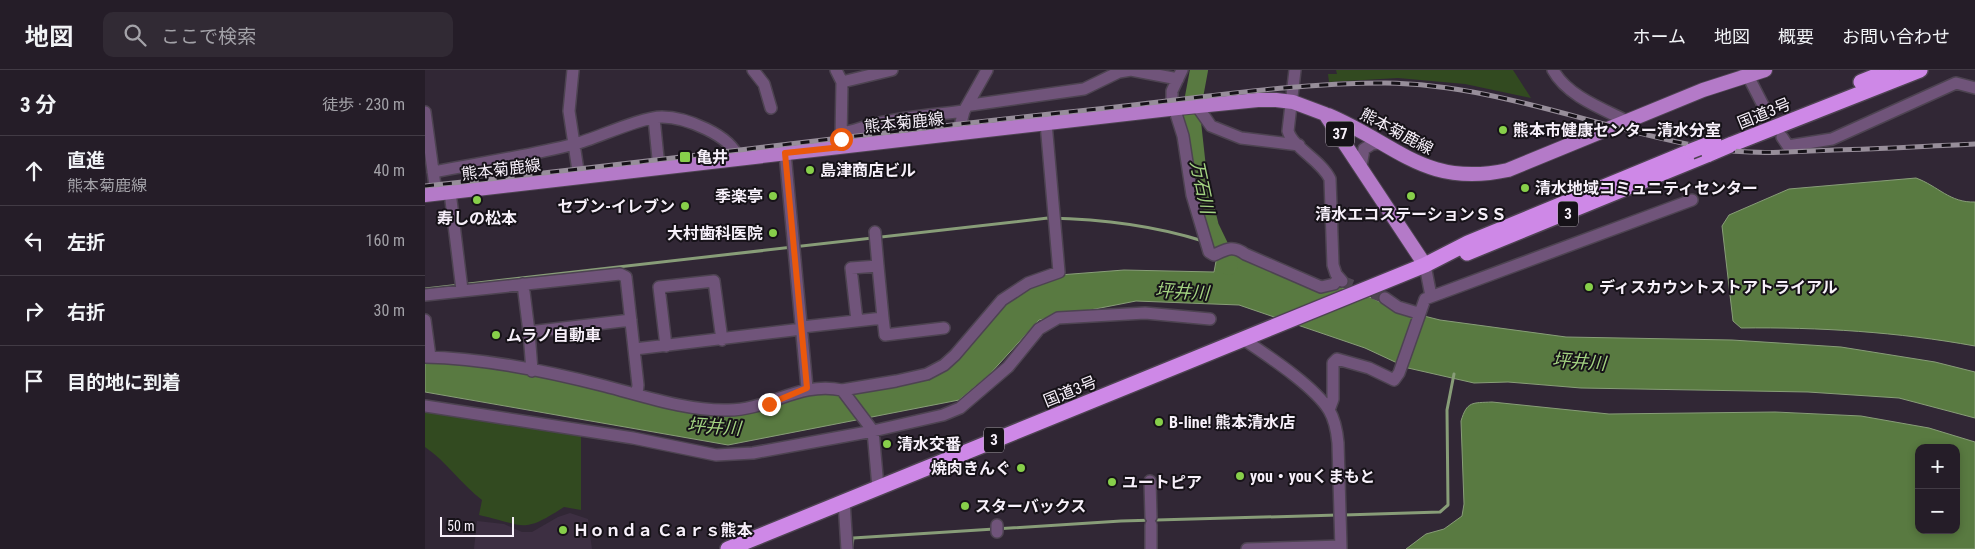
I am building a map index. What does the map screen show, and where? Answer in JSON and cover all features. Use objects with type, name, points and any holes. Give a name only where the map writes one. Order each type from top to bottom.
[{"type":"highway","name":"国道3号","points":[[1425,264],[1469,253],[1891,70]]},
{"type":"highway","name":"国道3号","points":[[727,549],[1425,264],[1468,243],[1691,151],[1730,145],[1920,70]]},
{"type":"main road","name":"熊本菊鹿線","points":[[430,194],[785,153],[841,140],[958,134],[1258,100],[1293,102],[1325,114],[1344,122],[1420,165],[1440,171],[1469,175],[1491,174],[1508,170],[1629,122],[1746,72],[1765,70]]},
{"type":"main road","name":"熊本菊鹿線","points":[[1325,114],[1425,264]]},
{"type":"street","points":[[573,70],[569,111],[579,177]]},
{"type":"street","points":[[753,70],[763,84],[771,108]]},
{"type":"street","points":[[836,70],[842,82],[841,140]]},
{"type":"street","points":[[842,82],[892,70]]},
{"type":"street","points":[[958,134],[966,107],[987,70]]},
{"type":"street","points":[[841,140],[869,126],[971,105],[1069,92],[1090,87],[1119,72],[1131,70],[1180,74],[1172,91],[1183,136],[1196,213],[1209,252],[1214,255],[1230,248],[1237,248],[1245,254],[1321,287],[1334,284],[1340,279],[1333,265],[1330,179],[1326,171],[1290,138],[1288,131],[1293,102],[1295,70]]},
{"type":"street","points":[[1553,70],[1567,86],[1585,99],[1629,122]]},
{"type":"street","points":[[1746,72],[1765,109]]},
{"type":"street","points":[[1782,137],[1788,146],[1832,139],[1957,83],[1975,88]]},
{"type":"street","points":[[1197,106],[1211,126],[1241,138],[1299,145]]},
{"type":"street","points":[[425,112],[433,172],[430,194]]},
{"type":"street","points":[[654,118],[659,168]]},
{"type":"street","points":[[433,172],[574,144],[654,118],[682,120],[702,127],[736,151],[738,158]]},
{"type":"street","points":[[844,392],[847,387],[896,381],[927,374],[944,365],[1002,300],[1028,283],[1059,272],[1046,123]]},
{"type":"street","points":[[1361,166],[1364,149],[1372,144],[1379,143]]},
{"type":"street","points":[[785,153],[807,388]]},
{"type":"street","points":[[450,192],[462,290]]},
{"type":"street","points":[[1329,410],[1333,399],[1333,363],[1337,359],[1369,368],[1394,380],[1399,373],[1417,317],[1425,299],[1692,200]]},
{"type":"street","points":[[875,232],[885,335],[944,328]]},
{"type":"street","points":[[1425,264],[1431,296]]},
{"type":"street","points":[[857,320],[851,268],[878,266]]},
{"type":"street","points":[[425,296],[462,290],[620,274],[625,278],[631,320],[638,385],[637,394]]},
{"type":"street","points":[[665,346],[659,286],[714,281],[722,340]]},
{"type":"street","points":[[523,284],[532,370]]},
{"type":"street","points":[[1385,298],[1417,317]]},
{"type":"street","points":[[425,406],[623,436],[716,455],[753,453],[871,427],[943,415],[960,408],[1008,367],[1039,329],[1058,318],[1145,313],[1210,320]]},
{"type":"street","points":[[635,349],[722,340],[857,320],[883,318]]},
{"type":"street","points":[[425,320],[428,357],[532,370],[679,404],[728,410],[769,404],[807,388],[828,387],[844,392],[871,427],[878,487]]},
{"type":"street","points":[[529,332],[631,320]]},
{"type":"street","points":[[1243,339],[1301,383],[1329,410],[1336,427],[1338,443],[1341,547],[1247,549]]},
{"type":"street","points":[[1150,482],[1151,549]]},
{"type":"street","points":[[844,501],[847,549]]},
{"type":"shaded area","points":[[1336,70],[1513,70],[1531,98],[1465,84],[1398,78],[1329,82],[1328,74],[1337,74]]},
{"type":"shaded area","points":[[425,410],[530,424],[553,431],[581,434],[581,510],[564,507],[539,521],[523,525],[479,515],[482,500],[425,447]]},
{"type":"shaded area","name":"Ｈｏｎｄａ Ｃａｒｓ熊本","points":[[570,513],[588,519],[592,549],[474,549],[477,521],[504,524],[522,532],[532,532],[558,517]]},
{"type":"water","points":[[1916,178],[1958,200],[1975,202],[1975,346],[1917,337],[1858,331],[1800,328],[1741,328],[1733,321],[1722,226],[1729,215],[1789,189]]},
{"type":"water","name":"坪井川","points":[[1235,252],[1321,291],[1340,287],[1372,298],[1392,308],[1440,320],[1566,337],[1732,340],[1841,347],[1935,362],[1975,372],[1975,418],[1899,398],[1808,392],[1581,388],[1508,382],[1474,383],[1408,368],[1365,348],[1239,305],[1136,301],[1039,320],[989,375],[959,400],[728,445],[425,392],[425,360],[432,360],[516,371],[728,414],[792,397],[928,377],[1002,305],[1030,285],[1059,275],[1124,270],[1214,272],[1217,256]]},
{"type":"water","points":[[1492,402],[1609,414],[1775,412],[1861,416],[1929,428],[1975,442],[1975,549],[1406,549],[1426,534],[1444,529],[1462,516],[1464,504],[1461,421],[1468,406],[1475,403]]},
{"type":"waterway","name":"万石川","points":[[1199,70],[1191,113],[1198,177],[1210,227],[1229,266]]},
{"type":"waterway","points":[[425,289],[1048,218],[1126,224],[1184,235],[1203,241]]},
{"type":"waterway","name":"万石川","points":[[1209,243],[1217,244]]},
{"type":"waterway","points":[[1344,515],[1440,512],[1448,505],[1447,410],[1454,374]]},
{"type":"waterway","points":[[852,546],[853,538],[1121,521],[1338,515]]},
{"type":"tunnel","points":[[1765,109],[1780,133]]},
{"type":"tunnel","points":[[1342,281],[1385,298]]},
{"type":"railway","points":[[425,186],[1237,93],[1348,84],[1426,85],[1467,91],[1508,99],[1668,140],[1723,150],[1786,152],[1975,144]]},
{"type":"place","name":"熊本市健康センター清水分室","points":[[1503,130]]},
{"type":"place","name":"亀井","points":[[685,157]]},
{"type":"place","name":"島津商店ビル","points":[[810,170]]},
{"type":"place","name":"清水地域コミュニティセンター","points":[[1525,188]]},
{"type":"place","name":"季楽亭","points":[[773,196]]},
{"type":"place","name":"清水エコステーションＳＳ","points":[[1411,196]]},
{"type":"place","name":"寿しの松本","points":[[477,200]]},
{"type":"place","name":"セブン-イレブン","points":[[685,206]]},
{"type":"place","name":"大村歯科医院","points":[[773,233]]},
{"type":"place","name":"ディスカウントストアトライアル","points":[[1589,287]]},
{"type":"place","name":"ムラノ自動車","points":[[496,335]]},
{"type":"place","name":"B-line! 熊本清水店","points":[[1159,422]]},
{"type":"place","name":"清水交番","points":[[887,444]]},
{"type":"place","name":"焼肉きんぐ","points":[[1021,468]]},
{"type":"place","name":"you・youくまもと","points":[[1240,476]]},
{"type":"place","name":"ユートピア","points":[[1112,482]]},
{"type":"place","name":"スターバックス","points":[[965,506]]},
{"type":"place","name":"Ｈｏｎｄａ Ｃａｒｓ熊本","points":[[563,530]]},
{"type":"route","points":[[769,404],[807,388],[785,153],[842,147],[841,139]]}]
